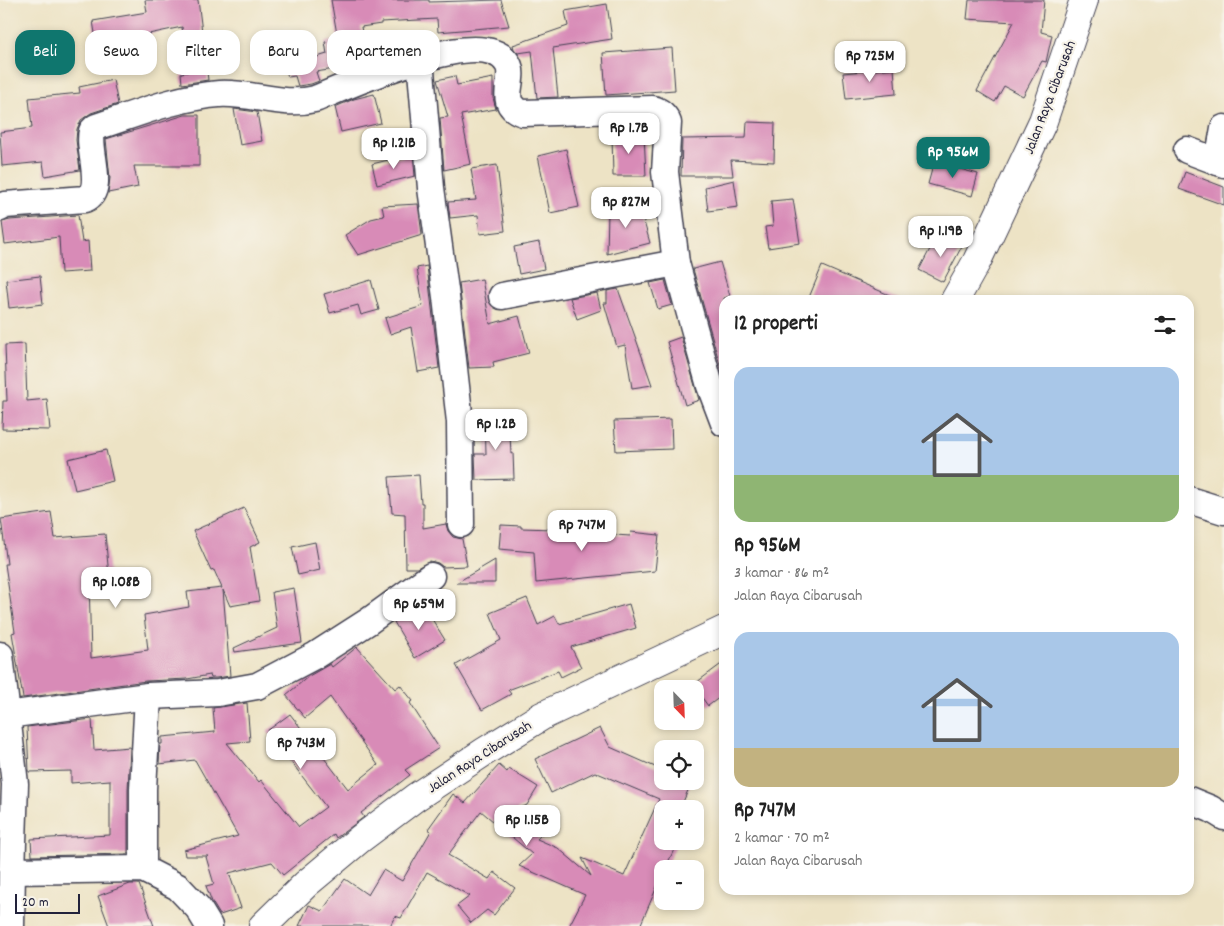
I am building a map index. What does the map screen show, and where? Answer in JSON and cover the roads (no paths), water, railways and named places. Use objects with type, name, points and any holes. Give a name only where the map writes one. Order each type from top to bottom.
[{"type":"main road","name":"Jalan Raya Cibarusah","points":[[958,295],[977,261],[1043,121],[1084,0]]},
{"type":"main road","name":"Jalan Raya Cibarusah","points":[[263,926],[306,884],[360,839],[416,797],[484,752],[542,716],[719,632]]},
{"type":"street","points":[[440,55],[475,49],[493,52],[501,56],[510,68],[508,98],[515,110],[523,112],[653,109],[663,114],[668,123],[665,172],[676,263],[710,386],[719,410]]},
{"type":"street","points":[[0,208],[5,205],[85,199],[90,196],[95,182],[90,137],[96,127],[166,104],[219,94],[242,94],[288,102],[302,102],[315,99],[378,75]]},
{"type":"street","points":[[421,75],[431,188],[459,413],[461,524]]},
{"type":"street","points":[[1187,150],[1221,163],[1224,128]]},
{"type":"street","points":[[502,296],[676,263]]},
{"type":"street","points":[[1194,502],[1224,512]]},
{"type":"street","points":[[7,715],[148,696],[218,693],[257,686],[316,655],[362,626],[431,576]]},
{"type":"street","points":[[0,655],[7,715],[7,783],[12,871],[11,926]]},
{"type":"street","points":[[143,869],[143,789],[148,696]]},
{"type":"street","points":[[1194,802],[1224,817]]},
{"type":"street","points":[[12,871],[143,869],[178,887],[198,908],[209,926]]}]
